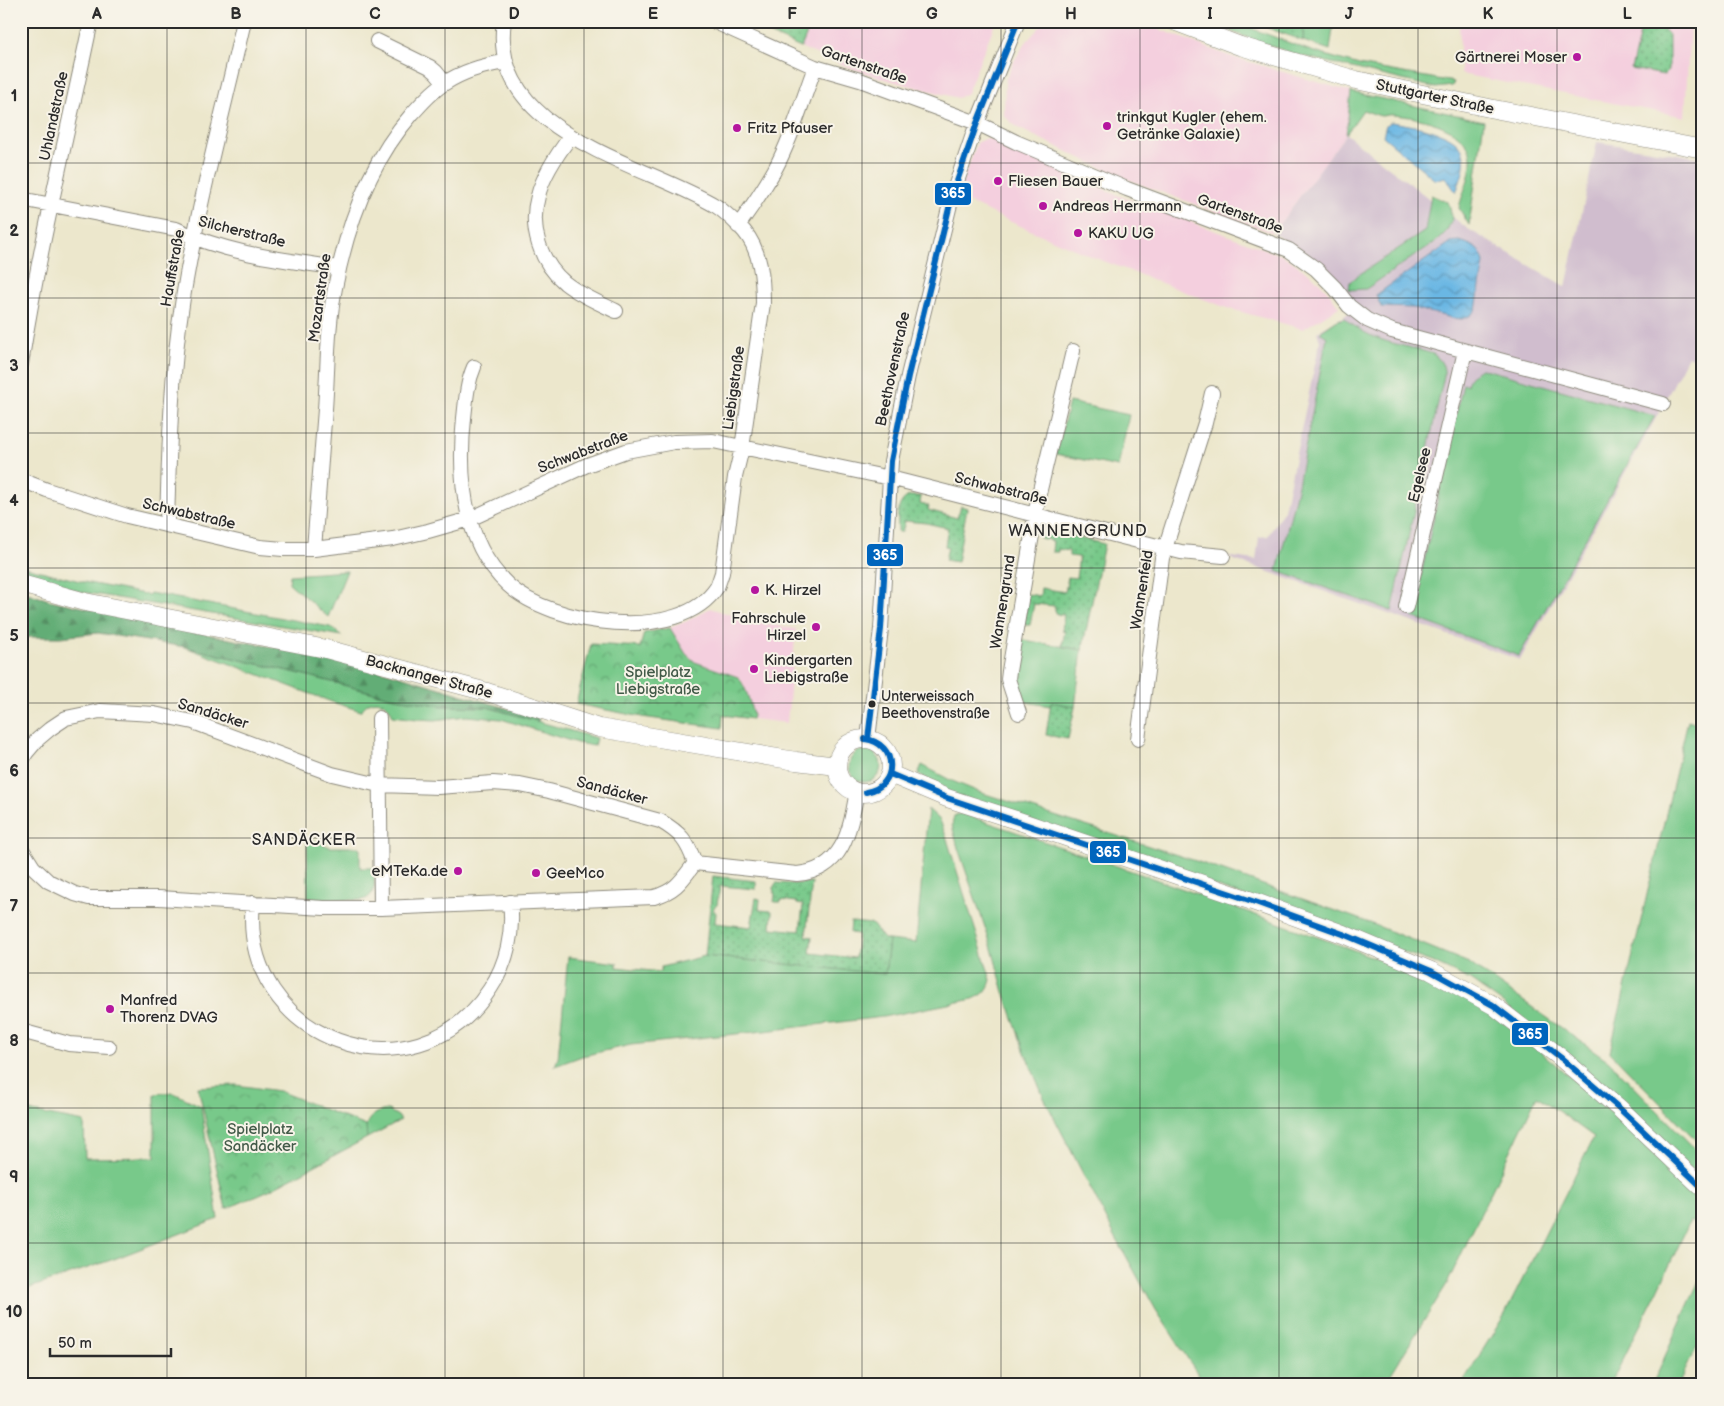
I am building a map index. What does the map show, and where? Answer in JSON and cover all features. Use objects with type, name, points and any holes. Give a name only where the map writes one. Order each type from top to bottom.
[{"type":"street","name":"Uhlandstraße","points":[[21,364],[51,204],[91,21]]},
{"type":"street","name":"Hauffstraße","points":[[167,525],[169,444],[182,300],[194,238],[244,21]]},
{"type":"street","name":"Liebigstraße","points":[[474,367],[468,380],[462,446],[463,480],[476,540],[491,567],[509,586],[546,609],[571,616],[632,624],[666,620],[708,598],[717,587],[722,573],[735,477],[742,448],[763,303],[761,268],[753,246],[745,232],[717,206],[611,158],[571,136],[548,120],[527,100],[514,83],[506,62],[502,42],[504,21]]},
{"type":"street","name":"Gartenstraße","points":[[713,21],[815,67],[860,80],[977,123],[1016,142],[1119,185],[1289,250],[1316,269],[1335,288],[1349,306],[1367,320],[1392,331],[1663,404]]},
{"type":"street","name":"Beethovenstraße","points":[[868,739],[881,629],[891,461],[924,306],[952,196],[977,123],[1018,21]]},
{"type":"street","name":"Stuttgarter Straße","points":[[1174,21],[1240,46],[1356,80],[1494,109],[1703,149]]},
{"type":"street","points":[[377,41],[430,67],[445,82]]},
{"type":"street","name":"Mozartstraße","points":[[314,549],[334,290],[352,219],[363,191],[376,166],[398,132],[426,99],[445,82],[492,64],[506,62]]},
{"type":"street","points":[[738,226],[749,212],[774,170],[791,134],[815,67]]},
{"type":"street","points":[[571,136],[552,166],[538,195],[535,218],[536,238],[545,258],[558,276],[573,288],[616,311]]},
{"type":"street","name":"Silcherstraße","points":[[21,200],[51,204],[176,229],[194,238],[267,258],[339,268]]},
{"type":"street","name":"Wannengrund","points":[[1019,713],[1008,679],[1039,494],[1073,351]]},
{"type":"street","name":"Egelsee","points":[[1406,607],[1465,351]]},
{"type":"street","name":"Wannenfeld","points":[[1138,739],[1159,575],[1165,547],[1212,394]]},
{"type":"street","name":"Schwabstraße","points":[[21,480],[126,516],[260,546],[284,549],[314,549],[393,539],[470,519],[587,465],[626,450],[651,445],[713,441],[890,478],[1181,552],[1222,556]]},
{"type":"street","name":"Backnanger Straße","points":[[21,584],[85,602],[326,649],[487,692],[599,728],[796,761],[838,766]]},
{"type":"street","name":"Sandäcker","points":[[21,762],[38,738],[66,718],[100,711],[154,714],[193,722],[332,774],[379,785],[438,787],[493,783],[520,786],[549,791],[660,821],[675,829],[683,838],[688,844],[696,863]]},
{"type":"street","points":[[379,718],[381,908]]},
{"type":"street","points":[[868,739],[879,743],[887,752],[891,765],[890,774],[877,789],[870,792],[857,792],[841,779],[838,766],[840,755],[846,746],[856,740],[868,739]]},
{"type":"street","points":[[890,774],[947,798],[1258,903],[1343,934],[1431,971],[1493,1005],[1560,1057],[1619,1108],[1703,1188]]},
{"type":"street","points":[[21,848],[33,867],[48,881],[75,894],[89,898],[159,898],[324,908],[381,908],[654,897],[667,893],[678,885],[696,863],[797,874],[816,871],[831,860],[844,843],[857,792]]},
{"type":"street","points":[[253,903],[252,930],[258,960],[271,988],[286,1007],[301,1022],[324,1036],[359,1047],[383,1049],[406,1047],[436,1037],[457,1025],[481,1002],[493,985],[505,958],[510,929],[510,902]]},
{"type":"street","points":[[21,1031],[69,1044],[109,1047]]},
{"type":"shaded area","points":[[812,21],[996,21],[967,93],[958,98],[856,70],[801,48]]},
{"type":"shaded area","points":[[1045,21],[1138,21],[1229,56],[1351,92],[1346,134],[1273,233],[1142,185],[1110,172],[1018,128],[1004,116],[1005,81],[1014,61],[1027,41]]},
{"type":"shaded area","points":[[1459,21],[1690,21],[1685,117],[1461,74]]},
{"type":"shaded area","points":[[1346,134],[1468,229],[1566,287],[1597,142],[1703,158],[1703,363],[1688,356],[1656,418],[1520,660],[1223,556],[1256,560],[1259,537],[1268,536],[1284,510],[1320,341],[1317,332],[1356,309],[1312,258],[1273,233]],"holes":[[[1484,258],[1476,309],[1471,315],[1452,318],[1414,308],[1381,307],[1376,295]]]},
{"type":"shaded area","points":[[984,139],[995,139],[1117,195],[1284,256],[1313,276],[1339,307],[1303,329],[1227,308],[1093,257],[957,197],[977,143]]},
{"type":"shaded area","name":"Kindergarten Liebigstraße","points":[[710,608],[751,621],[796,629],[787,723],[752,719],[749,699],[739,677],[695,662],[686,654],[670,628]]},
{"type":"green space","points":[[738,21],[812,21],[801,48]]},
{"type":"green space","points":[[1204,21],[1232,21],[1311,51],[1359,65],[1454,82],[1452,86],[1436,88],[1298,55]]},
{"type":"green space","points":[[1249,21],[1304,21],[1303,41]]},
{"type":"green space","points":[[1304,21],[1334,21],[1330,50],[1303,41]]},
{"type":"green space","points":[[1643,21],[1657,21],[1669,35],[1669,70],[1664,75],[1631,69]]},
{"type":"green space","points":[[1351,92],[1484,121],[1469,225],[1459,208],[1471,164],[1470,152],[1464,141],[1455,133],[1431,122],[1404,116],[1381,116],[1363,110],[1346,134]]},
{"type":"green space","points":[[1431,195],[1447,202],[1450,207],[1452,220],[1446,232],[1438,240],[1366,289],[1349,290],[1350,282],[1354,278],[1425,231]]},
{"type":"green space","points":[[1344,318],[1365,333],[1433,354],[1440,361],[1444,369],[1392,611],[1277,571],[1297,490],[1327,337],[1320,332]]},
{"type":"green space","points":[[1481,369],[1655,416],[1519,656],[1412,617],[1463,384],[1467,385],[1472,376]]},
{"type":"green space","points":[[1069,402],[1129,415],[1118,467],[1056,454]]},
{"type":"green space","points":[[909,496],[921,496],[920,504],[929,506],[928,510],[957,518],[961,506],[967,508],[957,562],[945,560],[948,547],[945,546],[948,528],[905,521],[902,532],[898,532],[899,507]]},
{"type":"green space","points":[[1050,531],[1104,544],[1082,650],[1062,646],[1065,631],[1062,630],[1064,615],[1057,614],[1055,606],[1034,604],[1030,625],[1023,625],[1028,594],[1040,596],[1041,588],[1065,592],[1068,577],[1076,578],[1079,557],[1069,556],[1069,551],[1058,549],[1058,552],[1052,552],[1053,541],[1040,538]]},
{"type":"green space","points":[[21,566],[84,582],[149,595],[150,593],[330,627],[342,636],[82,592],[21,576]]},
{"type":"green space","points":[[347,571],[328,617],[289,583],[290,575]]},
{"type":"green space","points":[[21,591],[49,600],[239,641],[347,660],[539,718],[538,721],[487,707],[443,706],[390,697],[185,647],[98,633],[60,637],[30,637],[21,640]]},
{"type":"green space","name":"Spielplatz Liebigstraße","points":[[670,628],[686,654],[695,662],[738,677],[748,696],[752,719],[723,715],[722,728],[642,717],[576,704],[591,644],[640,647],[644,633]]},
{"type":"green space","points":[[1018,639],[1082,650],[1075,707],[1051,702],[1050,706],[1026,702],[1013,683]]},
{"type":"green space","points":[[185,647],[390,697],[443,706],[487,707],[596,738],[594,746],[577,743],[501,719],[466,716],[435,720],[393,716],[387,706],[378,702],[369,703],[361,711]]},
{"type":"green space","points":[[1051,702],[1075,707],[1068,739],[1046,735]]},
{"type":"green space","points":[[1688,720],[1703,725],[1703,1147],[1610,1052]]},
{"type":"green space","points":[[865,750],[877,754],[881,766],[877,778],[865,782],[853,778],[849,766],[853,754]]},
{"type":"green space","points":[[922,765],[950,780],[979,792],[1196,861],[1370,923],[1469,963],[1609,1061],[1703,1157],[1703,1180],[1504,1004],[1470,980],[1434,963],[951,793],[918,774]]},
{"type":"green space","points":[[928,809],[940,820],[946,836],[991,980],[987,990],[982,994],[973,999],[883,1017],[631,1045],[582,1056],[555,1066],[558,1058],[568,957],[617,963],[617,967],[660,972],[661,967],[705,956],[885,974],[889,940],[916,943]]},
{"type":"green space","points":[[963,814],[1158,880],[1442,983],[1494,1014],[1616,1117],[1703,1202],[1703,1228],[1690,1221],[1610,1385],[1461,1385],[1505,1314],[1594,1137],[1537,1096],[1447,1284],[1384,1385],[1205,1385],[1156,1310],[1116,1238],[1044,1098],[1024,1050],[1004,992],[991,945],[958,848],[952,825],[954,816]]},
{"type":"green space","points":[[307,838],[330,847],[360,847],[360,868],[374,868],[374,887],[371,895],[362,900],[308,900]]},
{"type":"green space","points":[[713,876],[756,881],[756,889],[720,886],[717,905],[713,909],[716,913],[715,923],[751,927],[756,898],[760,899],[759,910],[772,911],[771,928],[800,931],[803,905],[797,904],[797,902],[781,900],[781,902],[774,902],[773,888],[776,883],[812,882],[806,936],[812,937],[810,953],[855,958],[858,934],[850,933],[851,922],[872,924],[884,939],[889,940],[885,974],[705,956]]},
{"type":"green space","name":"Spielplatz Sandäcker","points":[[236,1085],[279,1091],[366,1126],[367,1138],[269,1190],[226,1209],[198,1087]]},
{"type":"green space","points":[[172,1092],[201,1106],[218,1219],[114,1259],[21,1291],[21,1108],[84,1122],[85,1158],[155,1157],[155,1094]]},
{"type":"green space","points":[[388,1110],[401,1120],[367,1138],[366,1127],[370,1118]]},
{"type":"green space","points":[[1703,1272],[1703,1334],[1678,1385],[1652,1385]]},
{"type":"water","points":[[1391,122],[1431,130],[1457,143],[1462,150],[1464,160],[1463,171],[1456,192],[1445,177],[1435,180],[1383,136],[1386,125]]},
{"type":"water","points":[[1459,241],[1475,248],[1481,254],[1484,263],[1476,309],[1471,315],[1462,319],[1414,308],[1381,307],[1376,295],[1451,242]]},
{"type":"transit line","name":"365","points":[[868,739],[881,629],[891,461],[908,376],[952,196],[977,123],[1018,21]]},
{"type":"transit line","name":"365","points":[[865,739],[876,742],[884,748],[889,756],[890,765],[889,774],[884,782],[877,788],[866,792]]},
{"type":"transit line","name":"365","points":[[890,774],[947,798],[1258,903],[1343,934],[1431,971],[1493,1005],[1560,1057],[1619,1108],[1703,1188]]},
{"type":"place","name":"Gärtnerei Moser","points":[[1577,57]]},
{"type":"place","name":"trinkgut Kugler (ehem. Getränke Galaxie)","points":[[1107,126]]},
{"type":"place","name":"Fritz Pfauser","points":[[737,128]]},
{"type":"place","name":"Fliesen Bauer","points":[[998,181]]},
{"type":"place","name":"Andreas Herrmann","points":[[1043,206]]},
{"type":"place","name":"KAKU UG","points":[[1078,233]]},
{"type":"place","name":"K. Hirzel","points":[[755,590]]},
{"type":"place","name":"Fahrschule Hirzel","points":[[816,627]]},
{"type":"place","name":"Kindergarten Liebigstraße","points":[[754,669]]},
{"type":"place","name":"Unterweissach Beethovenstraße","points":[[872,704]]},
{"type":"place","name":"eMTeKa.de","points":[[458,871]]},
{"type":"place","name":"GeeMco","points":[[536,873]]},
{"type":"place","name":"Manfred Thorenz DVAG","points":[[110,1009]]},
{"type":"district","name":"WANNENGRUND","points":[[1078,531]]},
{"type":"district","name":"SANDÄCKER","points":[[304,840]]}]
